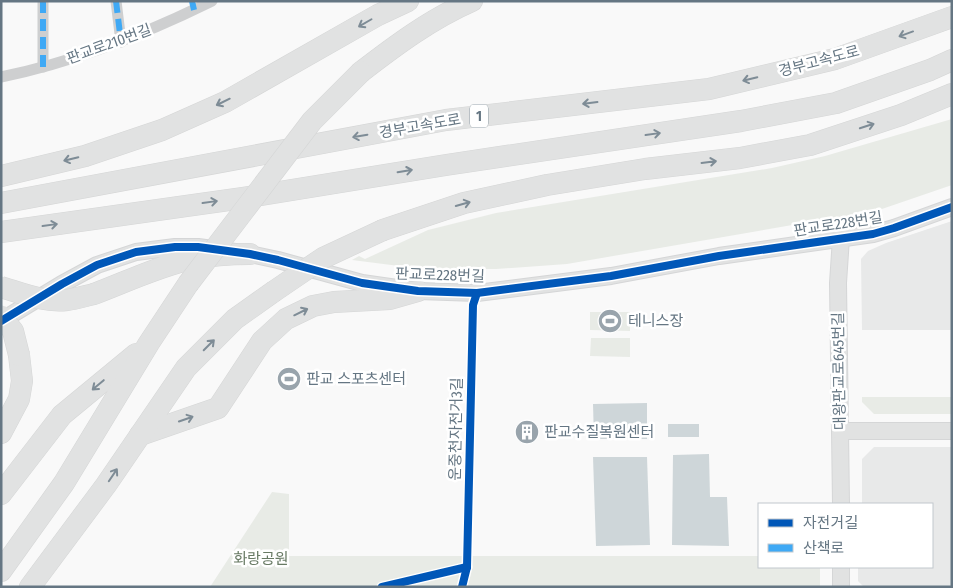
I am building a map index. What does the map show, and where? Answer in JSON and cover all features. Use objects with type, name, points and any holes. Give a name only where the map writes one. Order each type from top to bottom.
[{"type":"highway","points":[[1,176],[85,156],[162,130],[225,102],[378,15],[408,1]]},
{"type":"highway","points":[[1,571],[64,483],[149,343],[188,284],[312,121],[361,72],[405,38],[456,8],[472,1]]},
{"type":"highway","name":"경부고속도로","points":[[1,203],[446,120],[709,89],[835,60],[952,17]]},
{"type":"highway","points":[[1,232],[243,198],[456,163],[741,121],[836,103],[930,70],[952,60]]},
{"type":"highway","points":[[30,587],[85,515],[186,368],[235,319],[323,258],[383,230],[464,203],[547,184],[645,169],[740,158],[810,145],[901,115],[952,94]]},
{"type":"highway","points":[[1,287],[44,299],[65,300],[94,294],[167,266],[192,259],[250,254]]},
{"type":"highway","points":[[140,435],[218,408],[262,341],[286,319],[313,306],[334,302],[390,299],[418,291]]},
{"type":"highway","points":[[1,316],[13,331],[19,355],[22,381],[19,400],[1,433]]},
{"type":"highway","points":[[1,494],[62,415],[149,343]]},
{"type":"street","points":[[43,1],[43,67]]},
{"type":"street","points":[[116,1],[121,42]]},
{"type":"street","name":"판교로210번길","points":[[1,78],[43,67],[121,42],[193,6],[212,1]]},
{"type":"street","name":"판교로228번길","points":[[1,322],[62,284],[98,265],[136,252],[176,247],[198,247],[250,254],[362,283],[418,291],[477,293],[611,276],[719,256],[873,234],[952,207]]},
{"type":"street","name":"대왕판교로645번길","points":[[841,238],[838,283],[841,503]]},
{"type":"street","points":[[840,431],[952,431]]},
{"type":"street","points":[[841,568],[841,587]]},
{"type":"shaded area","points":[[952,221],[952,330],[862,330],[861,259],[868,251],[886,243]]},
{"type":"shaded area","points":[[647,403],[647,439],[594,439],[593,404]]},
{"type":"shaded area","points":[[668,424],[699,424],[699,437],[668,437]]},
{"type":"shaded area","points":[[874,447],[952,447],[952,587],[864,587],[858,581],[858,568],[933,568],[933,503],[862,503],[862,459]]},
{"type":"shaded area","points":[[709,454],[710,497],[727,497],[729,546],[672,545],[673,455]]},
{"type":"shaded area","points":[[593,457],[647,457],[650,545],[596,546]]},
{"type":"green space","points":[[952,119],[952,185],[879,210],[567,264],[496,269],[452,269],[407,267],[352,260],[359,256],[365,259],[428,230],[496,213],[772,168],[825,156]]},
{"type":"green space","name":"테니스장","points":[[590,312],[630,312],[630,331],[590,330]]},
{"type":"green space","name":"테니스장","points":[[591,338],[630,338],[630,357],[590,356]]},
{"type":"green space","points":[[862,397],[952,397],[952,414],[874,414],[862,402]]},
{"type":"green space","name":"화랑공원","points":[[272,492],[289,494],[289,556],[758,556],[758,568],[820,568],[820,587],[210,587]]},
{"type":"marked path","points":[[43,1],[43,67]]},
{"type":"marked path","points":[[116,1],[121,42]]},
{"type":"marked path","points":[[192,1],[194,10]]},
{"type":"cycle path","points":[[1,321],[97,265],[136,252],[175,247],[198,247],[250,254],[362,283],[418,291],[477,293],[611,276],[719,256],[873,234],[952,207]]},
{"type":"cycle path","name":"운중천자전거3길","points":[[462,587],[467,567],[473,305],[477,293]]},
{"type":"cycle path","points":[[382,587],[467,567]]},
{"type":"place","name":"테니스장","points":[[610,321]]},
{"type":"place","name":"판교 스포츠센터","points":[[289,379]]},
{"type":"place","name":"판교수질복원센터","points":[[527,432]]}]
